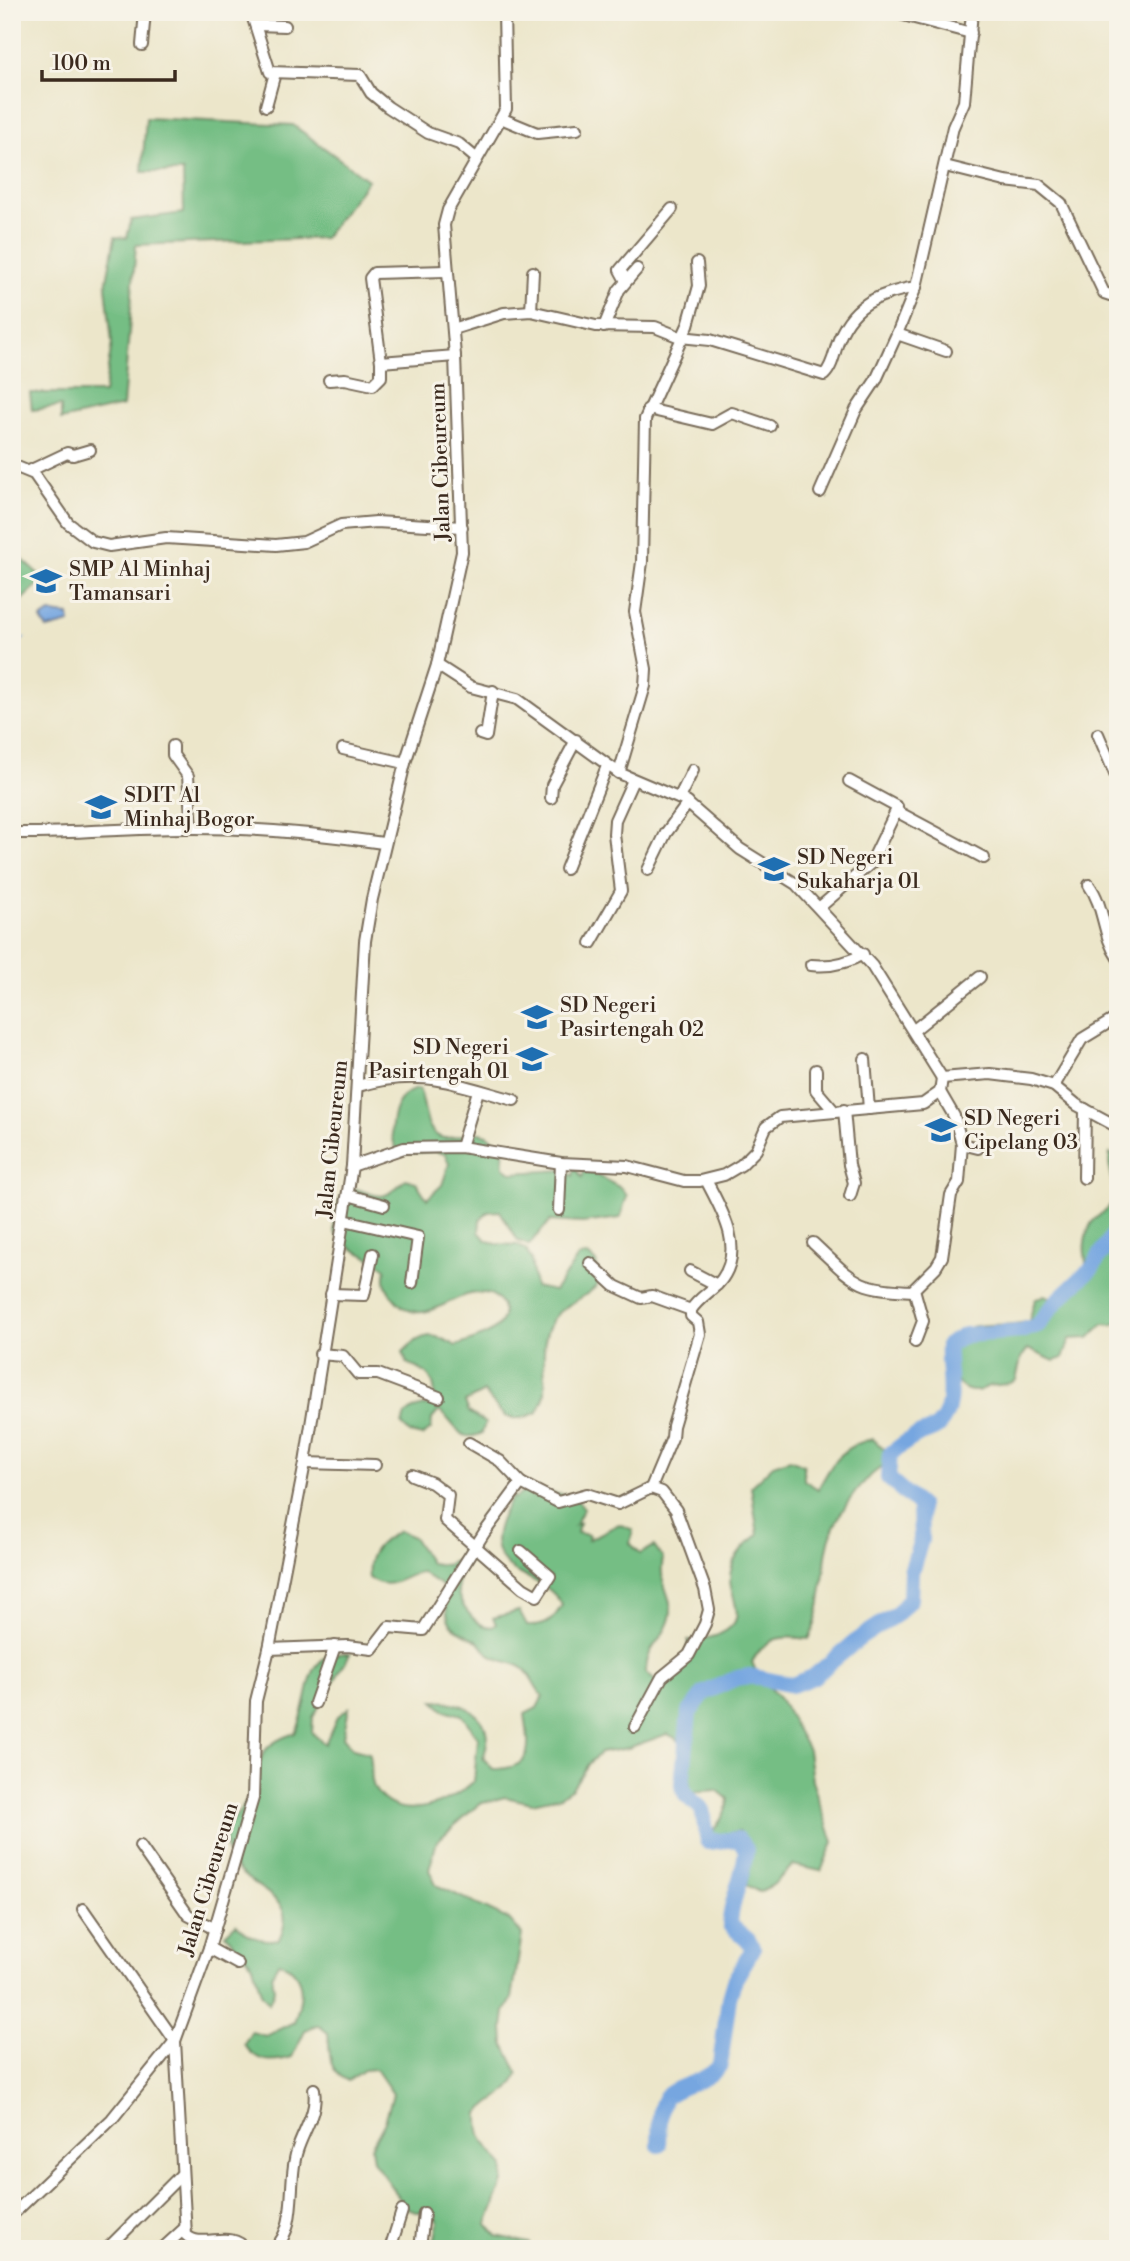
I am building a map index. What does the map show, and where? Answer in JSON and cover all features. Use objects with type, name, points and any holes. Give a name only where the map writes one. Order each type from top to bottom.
[{"type":"street","points":[[142,45],[145,12]]},
{"type":"street","points":[[251,12],[268,68],[275,73],[360,75],[371,93],[388,107],[428,133],[459,144],[477,159]]},
{"type":"street","name":"Jalan Cibeureum","points":[[12,2215],[112,2119],[176,2041],[209,1948],[253,1798],[253,1718],[305,1463],[320,1354],[352,1166],[365,941],[383,843],[436,665],[462,552],[455,356],[446,271],[445,216],[503,119],[507,104],[503,12]]},
{"type":"street","points":[[892,12],[971,33]]},
{"type":"street","points":[[820,492],[856,410],[876,380],[916,287],[953,127],[964,102],[972,12]]},
{"type":"street","points":[[257,25],[285,26]]},
{"type":"street","points":[[266,106],[275,73]]},
{"type":"street","points":[[503,119],[537,133],[577,129]]},
{"type":"street","points":[[945,166],[1005,181],[1039,185],[1050,192],[1061,203],[1104,293],[1110,295],[1118,291]]},
{"type":"street","points":[[625,281],[620,270],[672,209]]},
{"type":"street","points":[[619,773],[645,685],[646,669],[635,612],[642,562],[642,433],[648,409],[688,325],[699,286],[696,263]]},
{"type":"street","points":[[604,327],[625,281],[637,268]]},
{"type":"street","points":[[329,380],[375,384],[381,377],[371,275],[446,271]]},
{"type":"street","points":[[531,311],[533,272]]},
{"type":"street","points":[[453,330],[504,313],[531,311],[604,327],[642,325],[680,337],[710,340],[824,375],[830,369],[845,323],[858,309],[876,297],[916,287]]},
{"type":"street","points":[[897,334],[946,351]]},
{"type":"street","points":[[381,362],[455,356]]},
{"type":"street","points":[[648,409],[712,424],[732,413],[770,426]]},
{"type":"street","points":[[29,471],[67,453],[73,455],[90,450]]},
{"type":"street","points":[[12,465],[29,471],[68,523],[93,542],[109,547],[166,538],[276,545],[304,542],[341,525],[376,522],[462,527]]},
{"type":"street","points":[[436,665],[460,682],[517,699],[576,740],[607,766],[684,801],[730,842],[796,884],[863,954],[914,1030],[942,1078],[940,1092],[954,1116],[962,1144],[959,1182],[951,1195],[942,1257],[914,1291]]},
{"type":"street","points":[[480,734],[486,736],[493,691]]},
{"type":"street","points":[[1098,734],[1118,781]]},
{"type":"street","points":[[551,798],[552,785],[576,740]]},
{"type":"street","points":[[173,746],[176,760],[188,776],[192,828]]},
{"type":"street","points":[[343,749],[405,763]]},
{"type":"street","points":[[566,869],[607,766]]},
{"type":"street","points":[[648,870],[684,801],[693,770]]},
{"type":"street","points":[[591,943],[621,891],[614,834],[615,820],[633,780]]},
{"type":"street","points":[[820,907],[871,863],[896,811],[894,803],[849,781]]},
{"type":"street","points":[[896,811],[984,858]]},
{"type":"street","points":[[12,833],[71,834],[192,828],[299,832],[383,843]]},
{"type":"street","points":[[1089,885],[1096,895],[1104,930],[1118,958]]},
{"type":"street","points":[[811,965],[831,966],[849,962],[863,954]]},
{"type":"street","points":[[914,1030],[946,1007],[980,976]]},
{"type":"street","points":[[1054,1086],[1082,1039],[1118,1017]]},
{"type":"street","points":[[865,1059],[869,1109]]},
{"type":"street","points":[[817,1070],[816,1090],[839,1111],[849,1165],[855,1182],[850,1196]]},
{"type":"street","points":[[358,1086],[408,1075],[514,1100]]},
{"type":"street","points":[[942,1078],[1004,1075],[1054,1086],[1084,1109],[1118,1127]]},
{"type":"street","points":[[461,1147],[478,1091]]},
{"type":"street","points":[[352,1166],[404,1148],[461,1147],[561,1163],[604,1163],[684,1181],[706,1180],[731,1171],[750,1157],[766,1127],[776,1119],[794,1114],[923,1104],[940,1092]]},
{"type":"street","points":[[1084,1109],[1084,1178]]},
{"type":"street","points":[[962,1144],[978,1148]]},
{"type":"street","points":[[559,1210],[561,1163]]},
{"type":"street","points":[[691,1310],[717,1285],[727,1271],[731,1242],[725,1219],[706,1180]]},
{"type":"street","points":[[348,1195],[384,1205]]},
{"type":"street","points":[[344,1220],[423,1238],[412,1283]]},
{"type":"street","points":[[813,1243],[849,1276],[865,1286],[914,1291]]},
{"type":"street","points":[[331,1294],[364,1295],[373,1254]]},
{"type":"street","points":[[468,1443],[500,1461],[521,1483],[561,1503],[587,1494],[618,1504],[651,1488],[672,1438],[700,1329],[691,1310],[652,1296],[641,1298],[615,1286],[590,1262]]},
{"type":"street","points":[[690,1271],[717,1285]]},
{"type":"street","points":[[914,1291],[923,1321],[915,1342]]},
{"type":"street","points":[[320,1354],[344,1357],[358,1374],[378,1374],[439,1397]]},
{"type":"street","points":[[305,1463],[376,1465]]},
{"type":"street","points":[[412,1475],[432,1483],[448,1495],[444,1518],[523,1588],[537,1596],[550,1576],[521,1551]]},
{"type":"street","points":[[269,1649],[335,1646],[372,1649],[389,1627],[423,1630],[477,1545],[521,1483]]},
{"type":"street","points":[[635,1727],[662,1677],[689,1655],[709,1610],[705,1589],[676,1510],[662,1492],[651,1488]]},
{"type":"street","points":[[315,1703],[335,1646]]},
{"type":"street","points":[[140,1846],[188,1915],[215,1929]]},
{"type":"street","points":[[83,1909],[176,2041],[186,2235],[191,2240],[240,2243],[245,2249]]},
{"type":"street","points":[[209,1948],[238,1964]]},
{"type":"street","points":[[274,2249],[289,2222],[293,2165],[314,2110],[314,2089]]},
{"type":"street","points":[[107,2249],[182,2174]]},
{"type":"street","points":[[390,2249],[402,2211]]},
{"type":"street","points":[[420,2249],[424,2213]]},
{"type":"street","points":[[162,2249],[185,2228]]},
{"type":"green space","points":[[146,118],[293,125],[368,180],[324,238],[136,245],[123,406],[61,420],[61,406],[32,410],[30,393],[104,393],[112,343],[106,286],[115,237],[127,238],[131,220],[184,213],[183,172],[142,172]]},
{"type":"green space","points":[[12,550],[44,579],[12,609]]},
{"type":"green space","points":[[419,1089],[428,1122],[440,1137],[484,1134],[503,1147],[504,1167],[512,1173],[564,1170],[573,1176],[575,1168],[582,1177],[585,1169],[621,1188],[627,1196],[620,1218],[583,1223],[550,1221],[529,1245],[518,1241],[500,1211],[488,1212],[480,1220],[479,1232],[486,1240],[496,1244],[517,1245],[526,1250],[531,1259],[535,1287],[554,1291],[578,1257],[588,1255],[596,1262],[600,1282],[589,1293],[555,1316],[547,1331],[544,1348],[545,1394],[538,1412],[512,1418],[501,1412],[484,1392],[465,1402],[469,1412],[485,1423],[482,1433],[474,1436],[462,1434],[439,1411],[432,1419],[431,1429],[422,1436],[410,1433],[402,1425],[405,1415],[413,1409],[433,1404],[434,1396],[430,1378],[407,1363],[403,1352],[416,1341],[428,1336],[441,1338],[456,1346],[481,1337],[497,1328],[502,1321],[501,1304],[496,1297],[483,1293],[471,1294],[426,1311],[416,1312],[405,1308],[387,1288],[386,1269],[345,1244],[334,1231],[335,1211],[339,1200],[354,1188],[383,1196],[406,1179],[416,1182],[427,1199],[442,1185],[449,1164],[445,1154],[434,1151],[401,1154],[393,1138],[393,1117],[397,1106],[409,1092]]},
{"type":"green space","points":[[1110,1153],[1118,1160],[1118,1321],[1113,1325],[1103,1324],[1089,1338],[1070,1339],[1063,1358],[1054,1361],[1028,1349],[1021,1358],[1016,1380],[976,1391],[967,1390],[957,1381],[951,1368],[947,1347],[956,1336],[974,1326],[1029,1321],[1035,1300],[1044,1295],[1056,1299],[1081,1278],[1085,1270],[1086,1239],[1090,1226],[1112,1202]]},
{"type":"green space","points":[[873,1439],[885,1450],[883,1466],[864,1482],[834,1526],[827,1550],[817,1618],[809,1639],[776,1639],[763,1647],[752,1662],[758,1676],[780,1699],[808,1750],[812,1781],[833,1842],[821,1871],[793,1865],[773,1885],[759,1892],[746,1885],[752,1856],[749,1845],[739,1831],[710,1837],[724,1814],[728,1799],[717,1790],[690,1792],[688,1751],[677,1739],[667,1734],[628,1748],[600,1753],[589,1763],[572,1788],[559,1797],[532,1803],[505,1797],[479,1804],[437,1841],[429,1870],[436,1885],[510,1920],[522,1934],[512,1999],[505,2012],[503,2028],[504,2044],[518,2073],[507,2091],[479,2113],[479,2123],[485,2143],[504,2166],[503,2182],[487,2224],[497,2236],[529,2243],[531,2249],[433,2249],[438,2222],[429,2212],[415,2212],[405,2206],[373,2161],[371,2147],[385,2121],[393,2094],[376,2069],[364,2070],[348,2081],[341,2076],[331,2061],[328,2033],[318,2025],[305,2030],[292,2057],[265,2060],[254,2055],[244,2044],[251,2032],[266,2036],[294,2022],[301,1995],[294,1973],[279,1962],[272,1974],[274,1990],[269,2003],[261,1993],[253,1965],[225,1934],[236,1924],[256,1938],[279,1939],[285,1922],[282,1908],[237,1869],[228,1855],[226,1838],[229,1826],[251,1792],[263,1754],[274,1742],[295,1733],[316,1667],[323,1659],[334,1654],[350,1654],[313,1717],[312,1733],[325,1744],[337,1717],[349,1708],[343,1737],[353,1749],[369,1753],[374,1786],[386,1801],[411,1809],[425,1807],[452,1797],[474,1781],[478,1738],[462,1715],[444,1710],[434,1701],[458,1705],[477,1715],[486,1733],[487,1745],[483,1758],[493,1769],[517,1765],[527,1754],[525,1714],[537,1708],[543,1696],[527,1672],[516,1664],[493,1657],[476,1640],[452,1625],[447,1615],[445,1588],[421,1572],[389,1584],[369,1578],[369,1562],[375,1550],[379,1544],[399,1531],[413,1537],[430,1563],[446,1565],[460,1559],[458,1590],[461,1602],[477,1621],[492,1627],[496,1624],[493,1618],[519,1611],[527,1626],[544,1624],[552,1619],[562,1605],[548,1589],[518,1573],[500,1556],[496,1536],[498,1526],[513,1495],[514,1499],[527,1489],[532,1497],[543,1492],[574,1496],[584,1508],[575,1525],[579,1523],[577,1533],[589,1535],[588,1540],[619,1524],[633,1530],[630,1543],[640,1554],[654,1546],[663,1559],[662,1576],[670,1604],[670,1618],[652,1649],[646,1673],[658,1683],[681,1676],[687,1662],[688,1641],[716,1636],[728,1629],[736,1619],[731,1571],[741,1551],[758,1535],[751,1486],[773,1465],[790,1459],[804,1465],[804,1480],[818,1489],[845,1450]]},
{"type":"water","points":[[50,613],[69,615],[70,623],[47,629],[41,619]]},
{"type":"waterway","points":[[659,2145],[660,2116],[664,2100],[674,2091],[707,2076],[720,2065],[729,1998],[734,1981],[753,1949],[748,1940],[730,1925],[746,1849],[738,1839],[708,1842],[702,1809],[686,1795],[682,1785],[689,1713],[704,1693],[736,1678],[750,1676],[792,1685],[813,1677],[860,1638],[898,1613],[910,1599],[911,1572],[921,1540],[920,1506],[888,1478],[890,1454],[914,1437],[936,1428],[944,1418],[948,1409],[950,1388],[948,1345],[965,1335],[1021,1331],[1038,1325],[1057,1301],[1092,1268],[1118,1227]]},
{"type":"place","name":"SMP Al Minhaj Tamansari","points":[[46,581]]},
{"type":"place","name":"SDIT Al Minhaj Bogor","points":[[101,807]]},
{"type":"place","name":"SD Negeri Sukaharja 01","points":[[774,869]]},
{"type":"place","name":"SD Negeri Pasirtengah 02","points":[[537,1017]]},
{"type":"place","name":"SD Negeri Pasirtengah 01","points":[[532,1059]]},
{"type":"place","name":"SD Negeri Cipelang 03","points":[[941,1130]]}]
